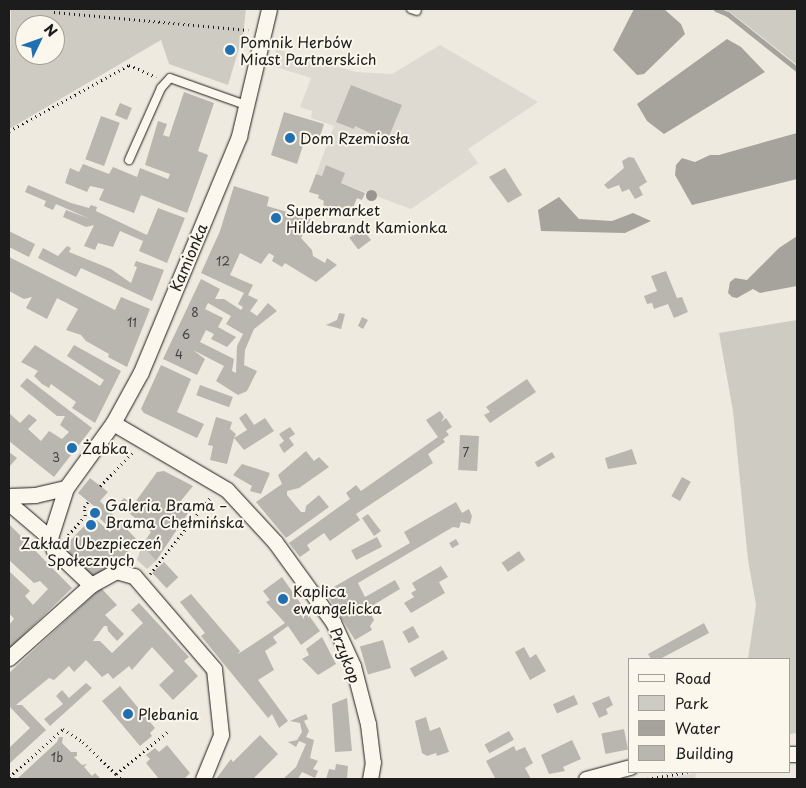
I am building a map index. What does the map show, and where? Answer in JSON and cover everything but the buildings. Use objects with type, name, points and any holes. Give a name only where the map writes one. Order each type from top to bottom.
[{"type":"street","name":"Kamionka","points":[[52,544],[66,488],[113,423],[141,372],[238,136],[269,9]]},
{"type":"street","name":"Przykop","points":[[113,423],[208,476],[244,505],[275,542],[333,622],[353,666],[373,762],[370,779]]},
{"type":"street","points":[[9,496],[35,495],[66,488]]},
{"type":"street","points":[[9,502],[91,584]]},
{"type":"street","points":[[9,658],[91,584],[116,571],[134,576],[214,669],[222,735],[203,779]]},
{"type":"street","points":[[373,762],[381,779]]},
{"type":"street","points":[[586,779],[628,768]]},
{"type":"lane","points":[[129,160],[166,82],[170,78],[246,105]]},
{"type":"path","points":[[54,9],[54,12],[249,30]]},
{"type":"path","points":[[9,131],[129,65],[166,82]]},
{"type":"path","points":[[100,486],[130,452],[146,455],[151,443]]},
{"type":"path","points":[[142,585],[211,497]]},
{"type":"path","points":[[52,544],[85,516],[84,507],[88,502]]},
{"type":"path","points":[[9,777],[63,729],[83,742],[121,779]]},
{"type":"path","points":[[116,774],[168,731]]},
{"type":"path","points":[[647,779],[681,773]]},
{"type":"shaded area","points":[[440,45],[538,102],[468,149],[478,163],[411,209],[341,183],[344,173],[327,165],[322,176],[316,174],[334,126],[311,118],[312,111],[300,107],[311,78],[273,66],[276,49],[356,72],[392,74]]},
{"type":"shaded area","points":[[696,773],[695,779],[661,779]]},
{"type":"green space","points":[[11,9],[246,9],[243,35],[228,85],[169,64],[161,40],[9,129]]},
{"type":"green space","points":[[723,9],[797,9],[797,65],[730,12]]},
{"type":"green space","points":[[797,320],[797,733],[791,734],[791,658],[748,658],[756,605],[748,560],[733,411],[719,333]]},
{"type":"green space","points":[[142,545],[156,561],[147,569],[137,560]]},
{"type":"water","points":[[634,9],[664,9],[681,24],[685,34],[644,74],[637,75],[613,50]]},
{"type":"water","points":[[727,39],[741,47],[765,72],[664,134],[647,121],[637,104]]},
{"type":"water","points":[[797,133],[797,179],[692,205],[675,175],[676,165],[682,158],[695,162],[710,155],[719,155]]},
{"type":"water","points":[[559,197],[579,219],[612,221],[633,213],[651,221],[625,233],[541,231],[538,210]]},
{"type":"water","points":[[797,236],[797,286],[760,293],[753,289],[737,298],[732,297],[728,293],[730,282],[735,278],[747,280],[779,248]]},
{"type":"waterway","points":[[716,9],[728,14],[797,69]]},
{"type":"place","name":"Pomnik Herbów Miast Partnerskich","points":[[230,50]]},
{"type":"place","name":"Dom Rzemiosła","points":[[290,138]]},
{"type":"place","name":"Supermarket Hildebrandt Kamionka","points":[[276,218]]},
{"type":"place","name":"Żabka","points":[[72,448]]},
{"type":"place","name":"Galeria Brama – Brama Chełmińska","points":[[95,513]]},
{"type":"place","name":"Zakład Ubezpieczeń Społecznych","points":[[91,525]]},
{"type":"place","name":"Kaplica ewangelicka","points":[[283,599]]},
{"type":"place","name":"Plebania","points":[[128,714]]}]
